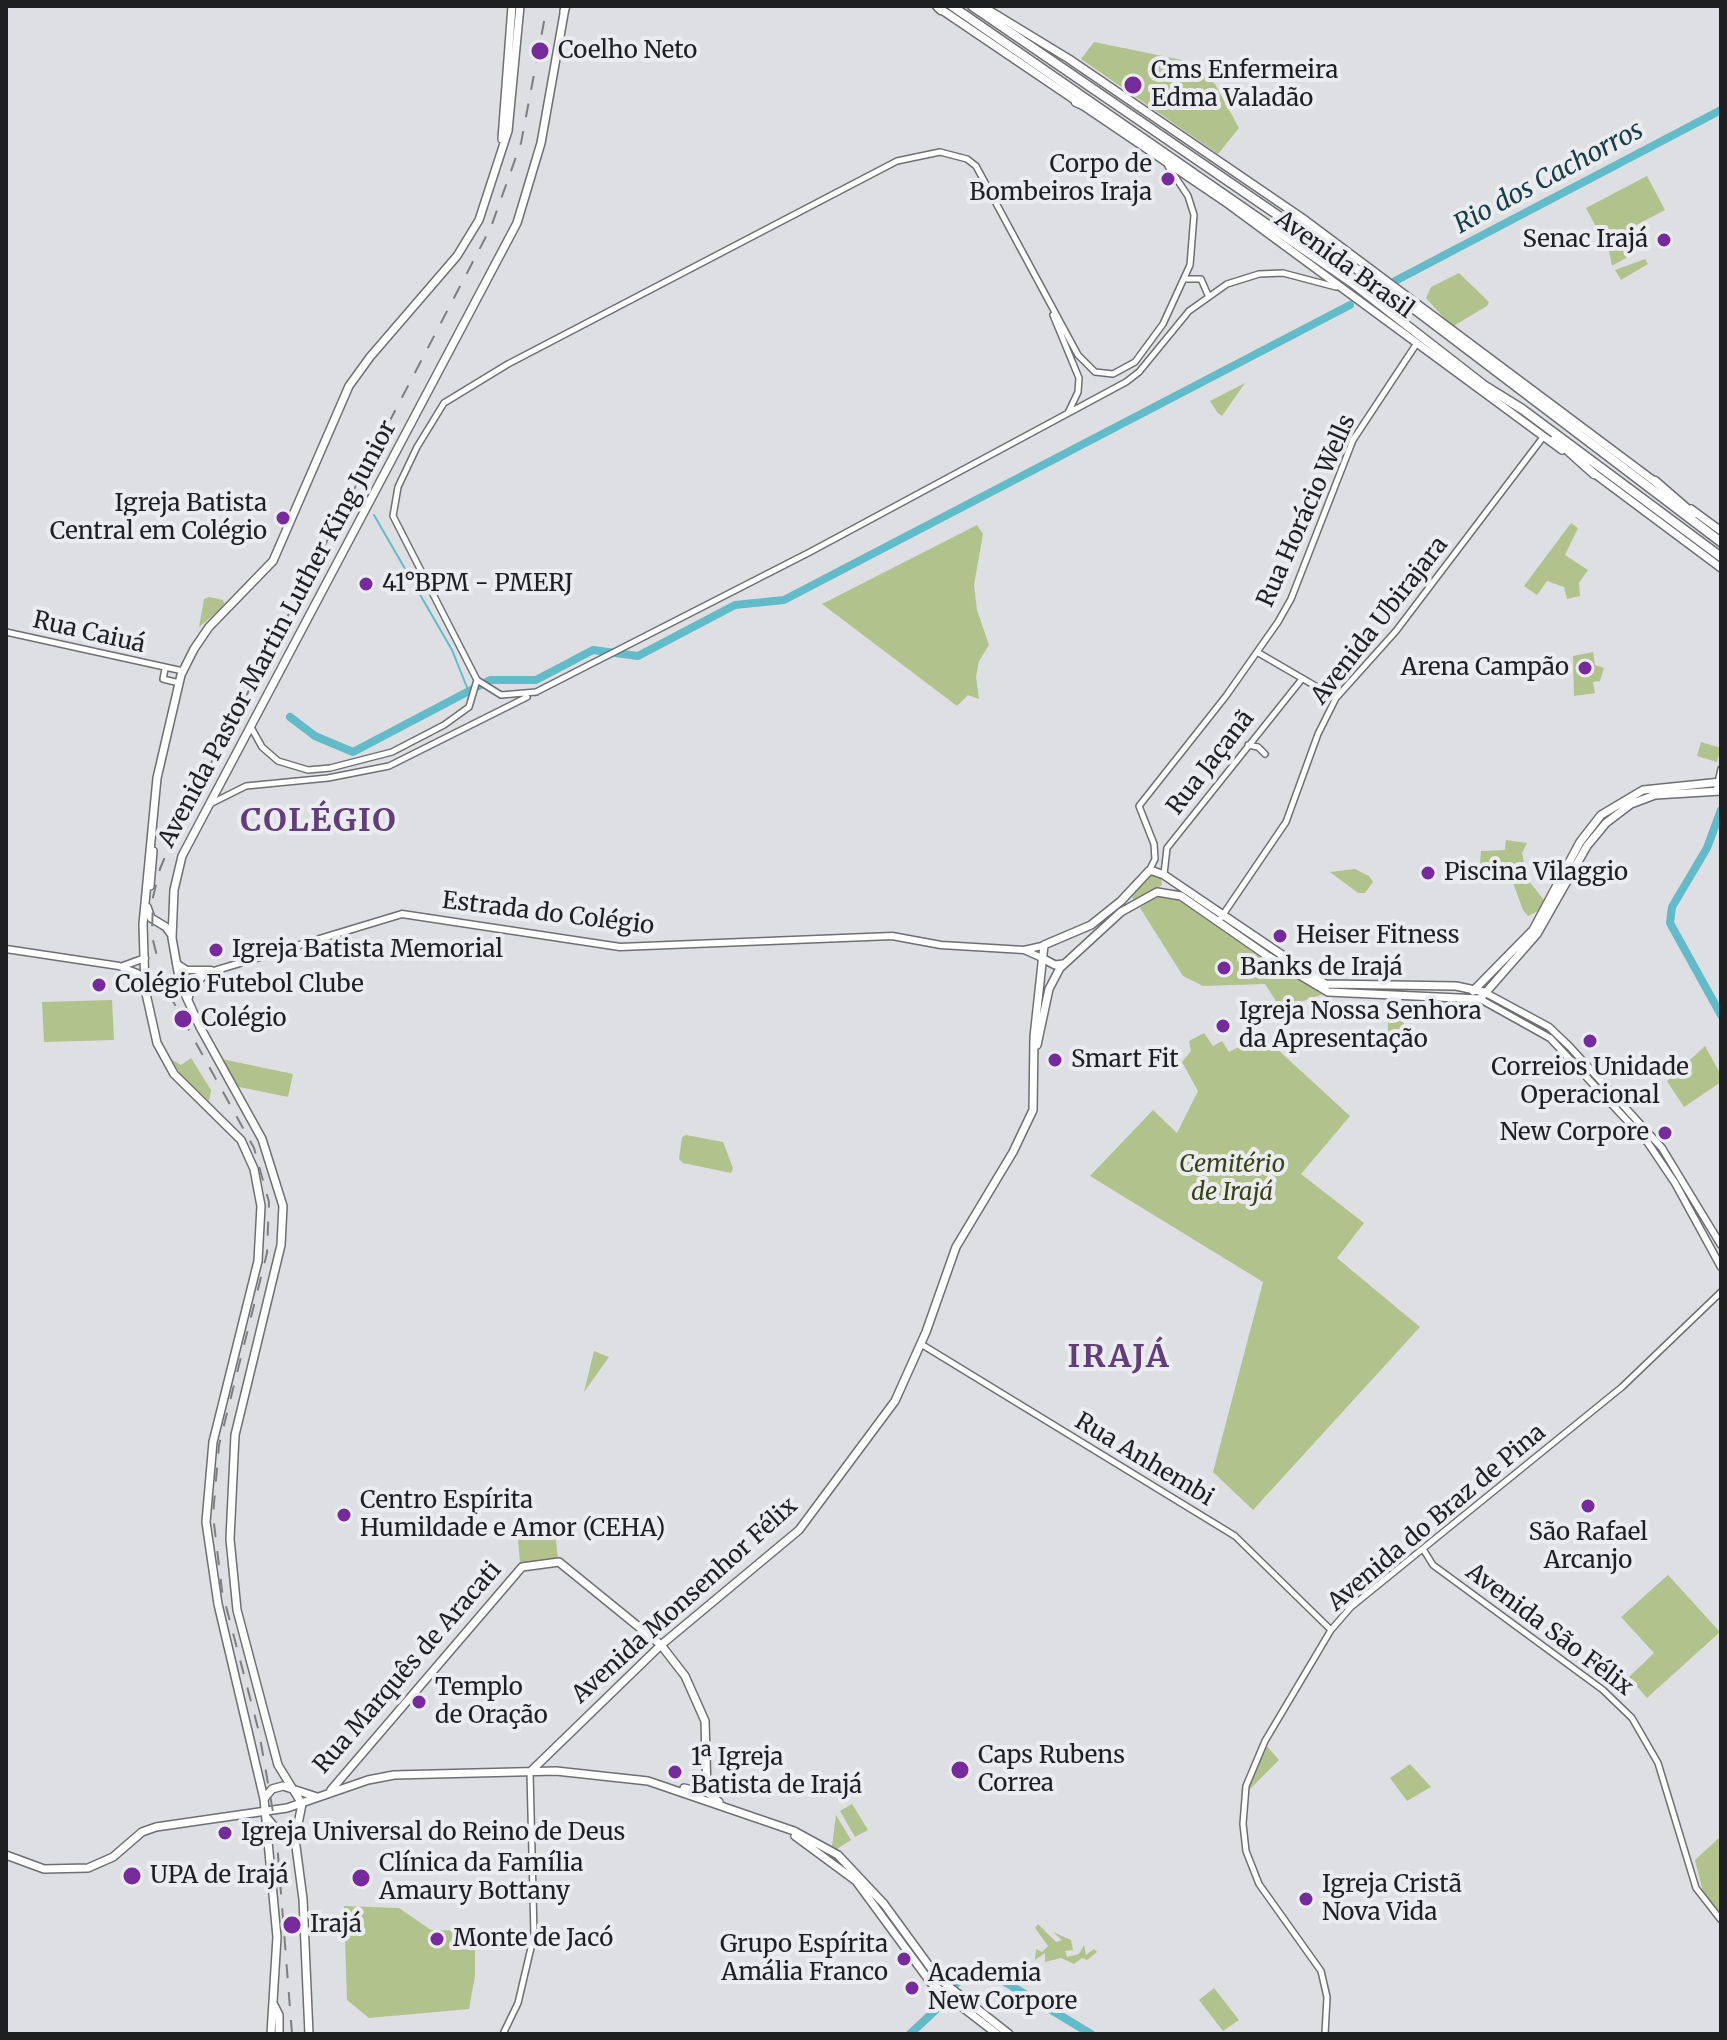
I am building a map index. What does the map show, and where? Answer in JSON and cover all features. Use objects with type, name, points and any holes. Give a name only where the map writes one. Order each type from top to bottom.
[{"type":"highway","name":"Avenida Brasil","points":[[952,6],[1355,285],[1485,386],[1522,409],[1721,557]]},
{"type":"highway","name":"Avenida Brasil","points":[[972,6],[1409,305],[1721,540]]},
{"type":"highway","points":[[1076,102],[1097,110],[1187,166]]},
{"type":"highway","points":[[1522,409],[1594,474]]},
{"type":"highway","points":[[1655,481],[1721,540]]},
{"type":"main road","name":"Avenida Pastor Martin Luther King Junior","points":[[502,147],[512,6]]},
{"type":"main road","name":"Avenida Pastor Martin Luther King Junior","points":[[271,2034],[277,1937],[266,1814],[218,1604],[206,1522],[213,1442],[258,1261],[262,1231],[259,1194],[254,1169],[237,1135],[174,1074],[162,1056],[145,979],[144,938],[157,778],[183,671],[209,627],[273,561],[349,386],[463,248],[479,220],[512,108],[520,6]]},
{"type":"main road","name":"Avenida Brasil","points":[[982,6],[1069,59],[1305,220],[1721,531]]},
{"type":"main road","name":"Avenida Brasil","points":[[938,7],[1347,291],[1721,568]]},
{"type":"main road","name":"Avenida Pastor Martin Luther King Junior","points":[[302,1804],[278,1765],[237,1610],[230,1539],[235,1435],[281,1245],[282,1196],[259,1133],[180,983],[172,938],[173,897],[179,862],[517,223],[541,143],[565,8]]},
{"type":"main road","points":[[1472,993],[1533,930],[1580,842],[1601,815],[1643,790],[1719,787]]},
{"type":"main road","points":[[1485,993],[1537,934],[1587,846],[1606,823],[1631,804],[1655,795],[1719,787]]},
{"type":"main road","points":[[152,837],[153,862],[147,907],[157,923],[169,929],[172,938]]},
{"type":"main road","points":[[1042,946],[1094,923],[1149,871],[1164,875],[1313,986],[1328,992],[1485,993],[1550,1038],[1648,1143],[1674,1175],[1721,1246],[1714,1256]]},
{"type":"main road","points":[[1164,875],[1157,892],[1176,893],[1220,918]]},
{"type":"main road","name":"Avenida Monsenhor Félix","points":[[1037,1047],[1049,989],[1063,964],[1121,912],[1157,892]]},
{"type":"main road","points":[[144,938],[157,923],[169,918],[173,897]]},
{"type":"main road","name":"Estrada do Colégio","points":[[145,979],[161,986],[180,983],[402,914],[620,947],[892,936],[941,945],[1024,950],[1042,946]]},
{"type":"main road","name":"Avenida Monsenhor Félix","points":[[530,1772],[651,1654],[807,1522],[895,1401],[921,1344],[956,1247],[1029,1122],[1035,1097],[1042,946]]},
{"type":"main road","points":[[6,949],[119,966],[132,966],[145,958]]},
{"type":"main road","name":"Estrada do Colégio","points":[[1024,950],[1042,958]]},
{"type":"main road","points":[[1042,958],[1055,965],[1063,964]]},
{"type":"main road","name":"Estrada do Colégio","points":[[175,962],[192,971],[218,970]]},
{"type":"main road","points":[[119,966],[145,979]]},
{"type":"main road","points":[[188,1002],[190,989],[203,976]]},
{"type":"main road","points":[[1037,1010],[1043,1024]]},
{"type":"main road","points":[[1674,1175],[1721,1267]]},
{"type":"main road","name":"Rua Marquês de Aracati","points":[[321,1796],[356,1765],[522,1567],[564,1562],[649,1635]]},
{"type":"main road","points":[[649,1635],[660,1644],[670,1637]]},
{"type":"main road","points":[[649,1635],[661,1645],[685,1676],[703,1715],[710,1796],[731,1810]]},
{"type":"main road","points":[[649,1635],[651,1654]]},
{"type":"main road","points":[[339,1790],[356,1765],[371,1778]]},
{"type":"main road","points":[[6,1855],[44,1869],[88,1868],[113,1857],[147,1830],[266,1814],[371,1778],[394,1775],[590,1773],[700,1792],[707,1781]]},
{"type":"main road","points":[[666,1785],[817,1842],[847,1862],[884,1904],[938,1978],[1009,2034]]},
{"type":"main road","points":[[264,1799],[272,1789],[292,1787],[321,1796]]},
{"type":"main road","points":[[302,1804],[295,1842],[303,1899],[309,2034]]},
{"type":"main road","points":[[266,1814],[278,1831],[287,1832],[298,1826]]},
{"type":"main road","points":[[784,1828],[856,1881],[931,1983],[997,2034]]},
{"type":"main road","points":[[273,2003],[279,2018],[279,2034]]},
{"type":"street","points":[[536,692],[511,697],[478,684],[396,524],[392,507],[407,468],[435,413],[462,389],[897,161],[926,153],[954,154],[976,166],[1078,355],[1095,372],[1113,374],[1122,371],[1141,355],[1177,300],[1186,279],[1194,243],[1194,215],[1188,196],[1165,162]]},
{"type":"street","points":[[211,804],[246,786],[380,768],[403,760],[810,552],[1134,377],[1189,311],[1239,279],[1271,273],[1308,277],[1347,291]]},
{"type":"street","points":[[1186,279],[1201,279],[1207,287],[1208,296]]},
{"type":"street","points":[[1177,300],[1189,311]]},
{"type":"street","points":[[1053,311],[1079,378],[1078,392],[1067,414]]},
{"type":"street","name":"Rua Horácio Wells","points":[[1154,844],[1139,806],[1257,652],[1291,599],[1353,440],[1417,343]]},
{"type":"street","name":"Avenida Ubirajara","points":[[1220,918],[1286,822],[1318,734],[1336,698],[1396,631],[1544,436]]},
{"type":"street","name":"Rua Caiuá","points":[[6,632],[183,671]]},
{"type":"street","points":[[1257,652],[1336,698]]},
{"type":"street","name":"Rua Caiuá","points":[[165,669],[163,679],[179,683]]},
{"type":"street","name":"Rua Jaçanã","points":[[1164,875],[1167,848],[1302,679]]},
{"type":"street","points":[[252,729],[268,755],[296,768],[318,770],[377,757],[398,749],[463,713],[473,702],[478,684]]},
{"type":"street","points":[[1247,745],[1258,747],[1265,754]]},
{"type":"street","points":[[398,749],[403,760]]},
{"type":"street","points":[[377,757],[380,768]]},
{"type":"street","points":[[1719,787],[1721,769]]},
{"type":"street","points":[[1149,871],[1156,855],[1154,844],[1167,848]]},
{"type":"street","points":[[1156,855],[1164,856]]},
{"type":"street","name":"Avenida do Braz de Pina","points":[[1325,2034],[1327,1997],[1323,1977],[1312,1955],[1255,1877],[1243,1824],[1251,1773],[1265,1741],[1331,1630],[1351,1607],[1622,1387],[1721,1292]]},
{"type":"street","name":"Rua Anhembi","points":[[921,1344],[1235,1536],[1331,1630]]},
{"type":"street","name":"Avenida São Félix","points":[[1423,1549],[1433,1565],[1603,1690],[1632,1718],[1654,1752],[1696,1888],[1721,1920]]},
{"type":"street","points":[[503,2034],[518,2003],[534,1935],[530,1772]]},
{"type":"green space","points":[[1094,42],[1182,60],[1196,67],[1215,84],[1239,128],[1218,154],[1081,59]]},
{"type":"green space","points":[[1647,176],[1665,210],[1604,242],[1586,208]]},
{"type":"green space","points":[[1630,239],[1634,246],[1626,258],[1612,266],[1609,251]]},
{"type":"green space","points":[[1645,259],[1648,264],[1621,280],[1615,270]]},
{"type":"green space","points":[[1459,273],[1489,302],[1452,327],[1426,298],[1431,287]]},
{"type":"green space","points":[[1245,383],[1222,416],[1217,412],[1210,401]]},
{"type":"green space","points":[[1571,523],[1578,528],[1565,555],[1588,570],[1579,583],[1580,596],[1567,599],[1564,587],[1547,581],[1537,595],[1524,586]]},
{"type":"green space","points":[[977,525],[983,534],[974,585],[977,610],[989,645],[979,661],[976,677],[979,699],[968,695],[957,706],[822,604]]},
{"type":"green space","points":[[204,599],[223,600],[225,605],[199,627]]},
{"type":"green space","name":"Arena Campão","points":[[1593,652],[1595,665],[1604,668],[1600,681],[1593,682],[1595,693],[1574,696],[1573,656]]},
{"type":"green space","points":[[1701,742],[1721,748],[1717,762],[1697,756]]},
{"type":"green space","points":[[1506,840],[1527,843],[1522,853],[1528,880],[1544,900],[1540,910],[1528,916],[1509,872],[1480,865],[1481,851],[1505,850]]},
{"type":"green space","points":[[1355,869],[1369,876],[1373,882],[1365,893],[1358,893],[1330,872]]},
{"type":"green space","points":[[1152,873],[1161,876],[1162,885],[1134,901],[1132,897]]},
{"type":"green space","points":[[1177,894],[1326,993],[1281,1009],[1265,984],[1203,986],[1183,976],[1140,908],[1158,895]]},
{"type":"green space","points":[[112,1000],[114,1040],[44,1042],[42,1002]]},
{"type":"green space","points":[[1388,1004],[1404,1004],[1404,1036],[1388,1036]]},
{"type":"green space","name":"Cemitério de Irajá","points":[[1204,1033],[1213,1046],[1222,1041],[1229,1052],[1252,1040],[1276,1048],[1350,1116],[1301,1174],[1364,1223],[1337,1258],[1420,1327],[1253,1510],[1213,1472],[1263,1282],[1090,1176],[1153,1110],[1177,1133],[1198,1091],[1182,1062],[1191,1051],[1189,1041]]},
{"type":"green space","points":[[1705,1046],[1721,1075],[1721,1082],[1684,1107],[1667,1081]]},
{"type":"green space","points":[[191,1058],[211,1090],[209,1101],[180,1073],[171,1059],[181,1065]]},
{"type":"green space","points":[[222,1059],[293,1074],[288,1097],[235,1086]]},
{"type":"green space","points":[[686,1135],[723,1142],[733,1168],[731,1173],[683,1163],[679,1159],[682,1137]]},
{"type":"green space","points":[[594,1351],[609,1357],[584,1392]]},
{"type":"green space","points":[[554,1525],[558,1558],[520,1563],[517,1528]]},
{"type":"green space","points":[[1668,1575],[1720,1632],[1647,1698],[1629,1677],[1654,1653],[1621,1617]]},
{"type":"green space","points":[[1265,1744],[1279,1760],[1248,1791],[1250,1777]]},
{"type":"green space","points":[[1410,1764],[1431,1787],[1407,1801],[1390,1778]]},
{"type":"green space","points":[[852,1804],[868,1830],[855,1837],[840,1811]]},
{"type":"green space","points":[[836,1815],[851,1840],[837,1849],[832,1846]]},
{"type":"green space","points":[[1721,1836],[1721,1913],[1703,1892],[1695,1860]]},
{"type":"green space","points":[[344,1906],[399,1908],[431,1930],[475,1931],[475,1976],[469,2009],[369,2018],[347,2000]]},
{"type":"green space","points":[[1038,1924],[1056,1942],[1062,1940],[1053,1932],[1071,1940],[1073,1950],[1065,1951],[1067,1957],[1079,1954],[1084,1945],[1086,1955],[1094,1949],[1097,1952],[1087,1960],[1082,1958],[1074,1964],[1061,1958],[1045,1962],[1045,1953],[1035,1960],[1036,1949],[1042,1952],[1048,1946],[1035,1928]]},
{"type":"green space","points":[[1214,1988],[1239,2020],[1223,2031],[1199,2000]]},
{"type":"waterway","name":"Rio dos Cachorros","points":[[1395,281],[1721,110]]},
{"type":"waterway","points":[[290,717],[315,736],[353,752],[490,680],[536,680],[593,650],[638,656],[735,605],[784,600],[1350,305]]},
{"type":"waterway","points":[[374,515],[408,574]]},
{"type":"waterway","points":[[411,579],[452,650],[468,690]]},
{"type":"waterway","points":[[1721,810],[1707,848],[1672,907],[1670,923],[1721,1015]]},
{"type":"waterway","points":[[954,1986],[967,1973],[990,1973],[1091,2034]]},
{"type":"waterway","points":[[910,2034],[942,2004]]},
{"type":"railway","points":[[292,2034],[276,1829],[259,1732],[222,1591],[213,1515],[219,1445],[267,1253],[269,1202],[254,1148],[164,985],[152,936],[153,897],[175,832],[491,227],[521,143],[547,6]]},
{"type":"place","name":"Coelho Neto","points":[[540,51]]},
{"type":"place","name":"Cms Enfermeira Edma Valadão","points":[[1133,85]]},
{"type":"place","name":"Corpo de Bombeiros Iraja","points":[[1168,179]]},
{"type":"place","name":"Senac Irajá","points":[[1664,240]]},
{"type":"place","name":"Igreja Batista Central em Colégio","points":[[283,518]]},
{"type":"place","name":"41°BPM - PMERJ","points":[[366,584]]},
{"type":"place","name":"Arena Campão","points":[[1585,668]]},
{"type":"place","name":"Piscina Vilaggio","points":[[1428,873]]},
{"type":"place","name":"Heiser Fitness","points":[[1280,936]]},
{"type":"place","name":"Igreja Batista Memorial","points":[[216,950]]},
{"type":"place","name":"Banks de Irajá","points":[[1224,968]]},
{"type":"place","name":"Colégio Futebol Clube","points":[[99,985]]},
{"type":"place","name":"Colégio","points":[[183,1019]]},
{"type":"place","name":"Igreja Nossa Senhora da Apresentação","points":[[1223,1026]]},
{"type":"place","name":"Correios Unidade Operacional","points":[[1590,1041]]},
{"type":"place","name":"Smart Fit","points":[[1055,1060]]},
{"type":"place","name":"New Corpore","points":[[1665,1133]]},
{"type":"place","name":"São Rafael Arcanjo","points":[[1588,1506]]},
{"type":"place","name":"Centro Espírita Humildade e Amor (CEHA)","points":[[344,1515]]},
{"type":"place","name":"Templo de Oração","points":[[419,1702]]},
{"type":"place","name":"Caps Rubens Correa","points":[[960,1770]]},
{"type":"place","name":"1ª Igreja Batista de Irajá","points":[[675,1772]]},
{"type":"place","name":"Igreja Universal do Reino de Deus","points":[[225,1833]]},
{"type":"place","name":"UPA de Irajá","points":[[132,1876]]},
{"type":"place","name":"Clínica da Família Amaury Bottany","points":[[361,1878]]},
{"type":"place","name":"Igreja Cristã Nova Vida","points":[[1306,1899]]},
{"type":"place","name":"Irajá","points":[[292,1925]]},
{"type":"place","name":"Monte de Jacó","points":[[437,1939]]},
{"type":"place","name":"Grupo Espírita Amália Franco","points":[[904,1959]]},
{"type":"place","name":"Academia New Corpore","points":[[912,1988]]},
{"type":"district","name":"COLÉGIO","points":[[319,822]]},
{"type":"district","name":"IRAJÁ","points":[[1119,1358]]}]
